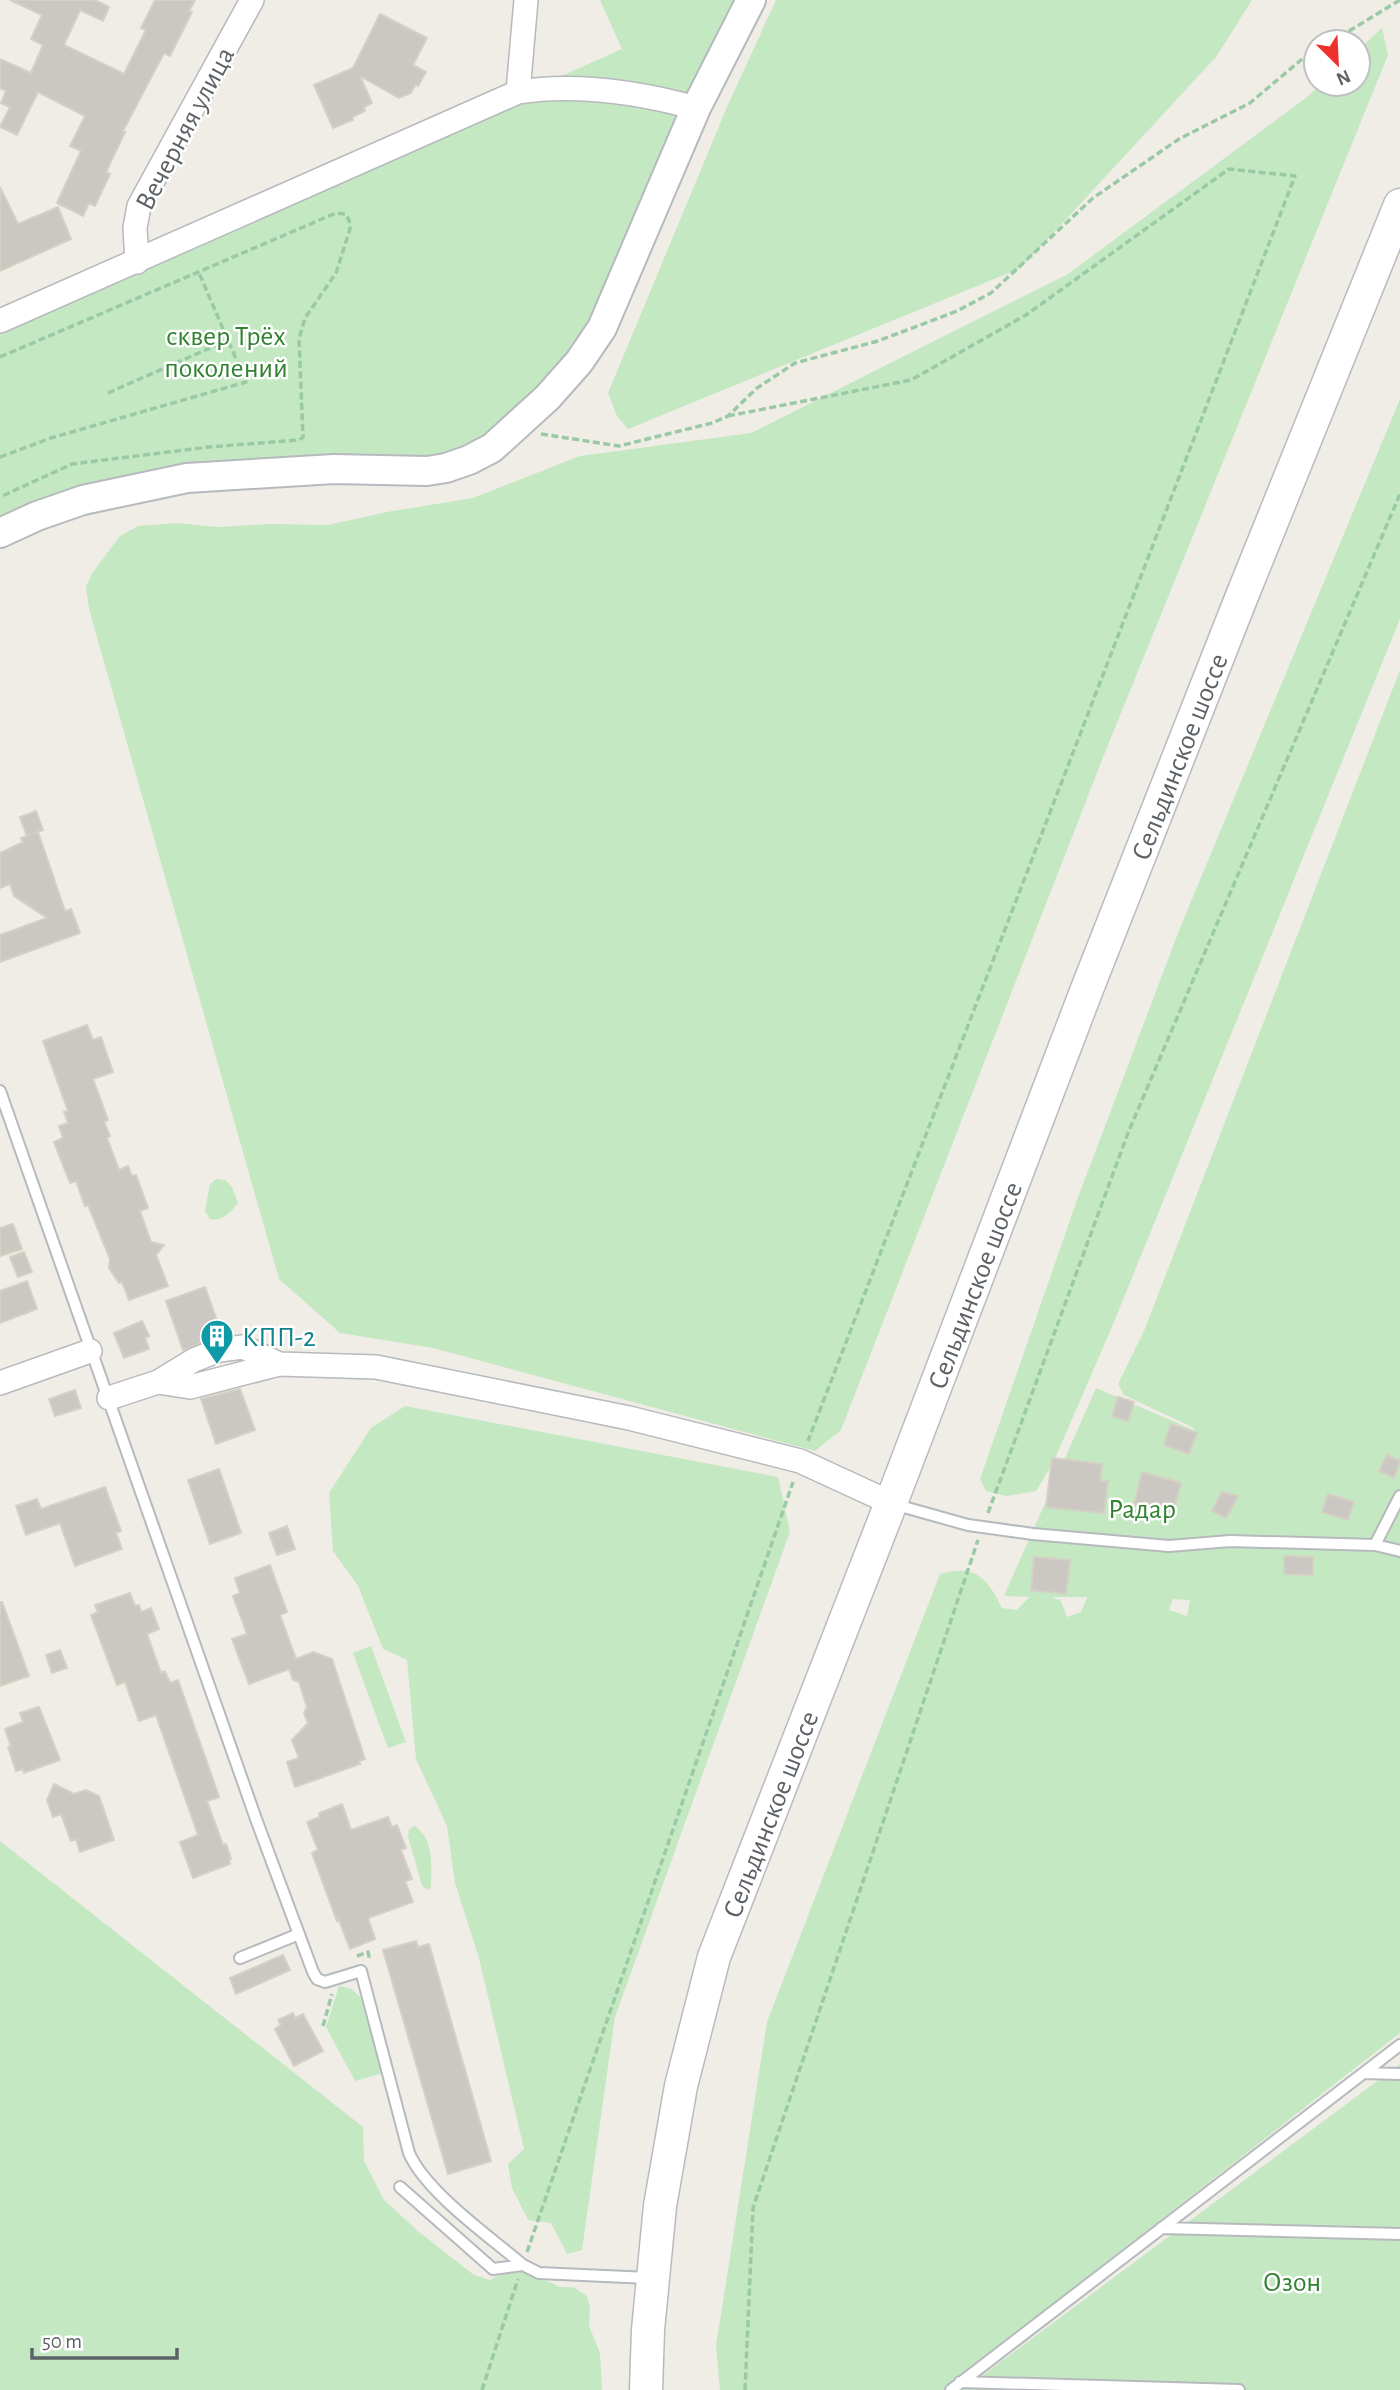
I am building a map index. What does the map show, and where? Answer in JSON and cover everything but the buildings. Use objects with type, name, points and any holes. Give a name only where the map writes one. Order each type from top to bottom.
[{"type":"main road","name":"Сельдинское шоссе","points":[[646,2390],[660,2206],[681,2086],[714,1957],[1087,989],[1400,205]]},
{"type":"street","name":"Вечерняя улица","points":[[137,262],[135,228],[139,206],[252,0]]},
{"type":"street","points":[[518,92],[526,0]]},
{"type":"street","points":[[0,533],[37,516],[83,500],[187,478],[334,469],[427,471],[469,460],[492,448],[514,430],[579,362],[602,328],[696,108],[751,0]]},
{"type":"street","points":[[0,321],[518,92],[550,87],[591,89],[664,99],[696,108]]},
{"type":"street","points":[[109,1398],[158,1381],[194,1360],[219,1350],[243,1347],[279,1364],[376,1367],[629,1418],[800,1461],[891,1503]]},
{"type":"street","points":[[0,1383],[90,1351]]},
{"type":"lane","points":[[0,1091],[256,1819],[315,1976],[324,1982],[361,1971],[414,2165],[428,2184],[523,2265],[540,2273],[653,2278]]},
{"type":"lane","points":[[1375,1545],[1400,1496]]},
{"type":"lane","points":[[891,1503],[968,1525],[1169,1546],[1230,1541],[1375,1545],[1400,1551]]},
{"type":"lane","points":[[240,1958],[299,1934]]},
{"type":"lane","points":[[955,2386],[1400,2045]]},
{"type":"lane","points":[[1364,2073],[1400,2074]]},
{"type":"lane","points":[[400,2187],[493,2269],[523,2265]]},
{"type":"lane","points":[[1161,2228],[1400,2234]]},
{"type":"lane","points":[[955,2386],[1239,2390]]},
{"type":"path","points":[[1354,28],[1400,0]]},
{"type":"path","points":[[728,416],[757,387],[795,363],[877,341],[957,311],[990,293],[1093,198],[1179,139],[1250,103],[1302,59]]},
{"type":"path","points":[[482,2390],[800,1461],[1295,176],[1229,169],[1026,315],[911,380],[728,416],[712,423],[620,446],[514,430]]},
{"type":"path","points":[[0,357],[336,214],[345,214],[349,220],[350,229],[336,273],[305,318],[299,339],[303,437],[299,440],[209,447],[72,464],[0,497]]},
{"type":"path","points":[[0,457],[51,438],[246,382],[199,273]]},
{"type":"path","points":[[108,393],[228,340]]},
{"type":"path","points":[[746,2390],[753,2208],[983,1527],[1128,1133],[1400,494]]},
{"type":"path","points":[[323,2025],[336,1979]]},
{"type":"green space","name":"сквер Трёх поколений","points":[[600,0],[736,0],[595,320],[574,354],[487,437],[455,454],[419,459],[252,459],[197,465],[0,519],[0,326],[622,49]]},
{"type":"green space","points":[[776,0],[1252,0],[1216,57],[1021,268],[628,429],[617,416],[608,393],[727,107]]},
{"type":"green space","points":[[1382,28],[1388,55],[1372,94],[1372,37]]},
{"type":"green space","points":[[1306,98],[1371,98],[1102,760],[841,1430],[815,1451],[433,1348],[340,1333],[279,1279],[89,609],[86,586],[93,572],[120,536],[138,526],[177,523],[218,527],[328,525],[473,498],[580,456],[751,433],[1068,274]]},
{"type":"green space","points":[[1400,399],[1400,619],[1114,1322],[1054,1461],[1036,1491],[1006,1496],[986,1491],[980,1479],[1077,1200],[1180,928]]},
{"type":"green space","name":"Радар","points":[[1400,670],[1400,2033],[943,2390],[720,2390],[716,2346],[767,2022],[940,1574],[952,1571],[971,1572],[985,1581],[1002,1608],[1017,1610],[1029,1597],[1004,1596],[1096,1388],[1196,1431],[1124,1395],[1118,1384],[1144,1331]],"holes":[[[1052,1597],[1086,1597],[1087,1598],[1081,1612],[1067,1617],[1061,1601]],[[1173,1599],[1190,1600],[1187,1616],[1169,1610]]]},
{"type":"green space","points":[[216,1179],[225,1180],[232,1187],[238,1203],[226,1216],[214,1220],[210,1219],[205,1211],[210,1184]]},
{"type":"green space","points":[[405,1406],[778,1477],[790,1532],[615,2017],[582,2250],[567,2254],[551,2223],[528,2220],[512,2188],[508,2164],[524,2149],[479,1958],[455,1883],[447,1826],[416,1759],[407,1660],[383,1649],[358,1586],[333,1551],[329,1493],[371,1428]]},
{"type":"green space","points":[[371,1646],[406,1742],[388,1748],[353,1653]]},
{"type":"green space","points":[[415,1826],[429,1846],[431,1887],[428,1890],[422,1886],[408,1836],[409,1829]]},
{"type":"green space","points":[[0,1841],[363,2127],[364,2161],[384,2200],[419,2232],[474,2275],[490,2280],[508,2270],[532,2274],[560,2287],[573,2287],[587,2296],[590,2308],[589,2326],[600,2353],[602,2390],[0,2390]]},
{"type":"green space","points":[[339,1986],[352,1989],[362,1999],[382,2072],[380,2074],[355,2081],[326,2027]]},
{"type":"green space","name":"Озон","points":[[1400,2064],[1400,2390],[963,2390]]},
{"type":"place","name":"КПП-2","points":[[217,1366]]}]
